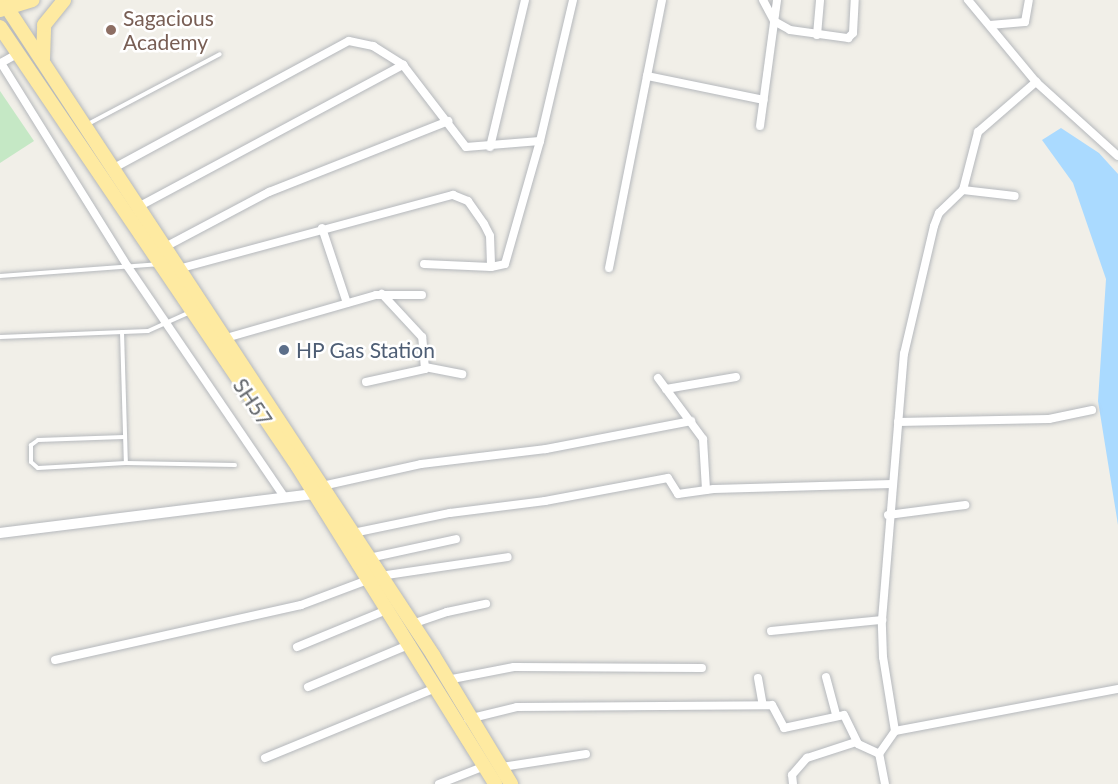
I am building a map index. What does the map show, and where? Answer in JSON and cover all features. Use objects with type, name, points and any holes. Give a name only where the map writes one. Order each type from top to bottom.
[{"type":"highway","points":[[32,0],[3,6],[165,247],[205,320],[226,338],[318,490],[353,533],[369,558],[375,577],[412,624],[465,721],[495,784]]},
{"type":"highway","points":[[43,63],[44,26],[64,0]]},
{"type":"highway","name":"SH57","points":[[0,27],[4,37],[191,312],[205,320],[375,577],[389,609],[411,644],[443,683]]},
{"type":"highway","points":[[103,182],[114,172]]},
{"type":"highway","points":[[465,721],[501,767],[511,784]]},
{"type":"street","points":[[490,147],[525,0]]},
{"type":"street","points":[[424,264],[491,267],[505,264],[540,141],[573,0]]},
{"type":"street","points":[[609,268],[662,0]]},
{"type":"street","points":[[763,0],[774,21],[790,30],[817,35],[851,37],[855,0]]},
{"type":"street","points":[[760,126],[777,0]]},
{"type":"street","points":[[817,35],[820,0]]},
{"type":"street","points":[[968,0],[1036,82],[1118,156]]},
{"type":"street","points":[[990,26],[1025,22],[1029,0]]},
{"type":"street","points":[[114,172],[342,43],[357,41],[373,46],[403,65],[466,147],[490,147],[540,141]]},
{"type":"street","points":[[17,54],[1,63],[128,267],[285,498]]},
{"type":"street","points":[[138,207],[403,65]]},
{"type":"street","points":[[647,76],[764,100]]},
{"type":"street","points":[[885,784],[879,754],[895,731],[883,657],[882,620],[888,515],[904,354],[934,226],[939,213],[963,190],[978,132],[1036,82]]},
{"type":"street","points":[[165,247],[261,195],[448,121]]},
{"type":"street","points":[[963,190],[1015,196]]},
{"type":"street","points":[[177,269],[448,195],[460,196],[468,201],[490,236],[491,267]]},
{"type":"street","points":[[322,228],[347,303]]},
{"type":"street","points":[[366,382],[422,372],[425,368],[422,337],[382,294]]},
{"type":"street","points":[[226,338],[382,294],[422,295]]},
{"type":"street","points":[[425,368],[462,374]]},
{"type":"street","points":[[666,388],[736,377]]},
{"type":"street","points":[[658,378],[704,439],[706,490]]},
{"type":"street","points":[[898,422],[1049,419],[1092,410]]},
{"type":"street","points":[[0,532],[285,498],[421,465],[546,449],[691,421]]},
{"type":"street","points":[[353,533],[450,513],[545,501],[668,478],[676,494],[706,490],[892,484]]},
{"type":"street","points":[[888,515],[965,506]]},
{"type":"street","points":[[369,558],[456,539]]},
{"type":"street","points":[[55,660],[301,605],[375,577],[508,557]]},
{"type":"street","points":[[412,624],[486,604]]},
{"type":"street","points":[[297,647],[389,609]]},
{"type":"street","points":[[771,631],[882,620]]},
{"type":"street","points":[[308,687],[411,644]]},
{"type":"street","points":[[265,758],[443,683],[514,667],[702,668]]},
{"type":"street","points":[[826,677],[836,714]]},
{"type":"street","points":[[758,678],[764,705]]},
{"type":"street","points":[[895,731],[1118,689]]},
{"type":"street","points":[[465,721],[517,707],[764,705],[776,708],[784,728],[836,714],[848,717],[856,742],[879,754]]},
{"type":"street","points":[[793,784],[792,775],[807,758],[856,742]]},
{"type":"street","points":[[501,767],[586,754]]},
{"type":"street","points":[[439,784],[485,766]]},
{"type":"lane","points":[[84,126],[220,54]]},
{"type":"lane","points":[[0,276],[159,264]]},
{"type":"lane","points":[[0,337],[148,331],[191,312]]},
{"type":"lane","points":[[122,332],[126,463]]},
{"type":"lane","points":[[124,437],[38,440],[31,445],[31,462],[38,468],[126,463],[235,465]]},
{"type":"green space","points":[[0,91],[34,141],[0,163]]},
{"type":"water","points":[[1061,128],[1099,153],[1118,174],[1118,525],[1098,401],[1106,279],[1073,183],[1042,140]]},
{"type":"place","name":"Sagacious Academy","points":[[111,30]]},
{"type":"place","name":"HP Gas Station","points":[[284,350]]}]
